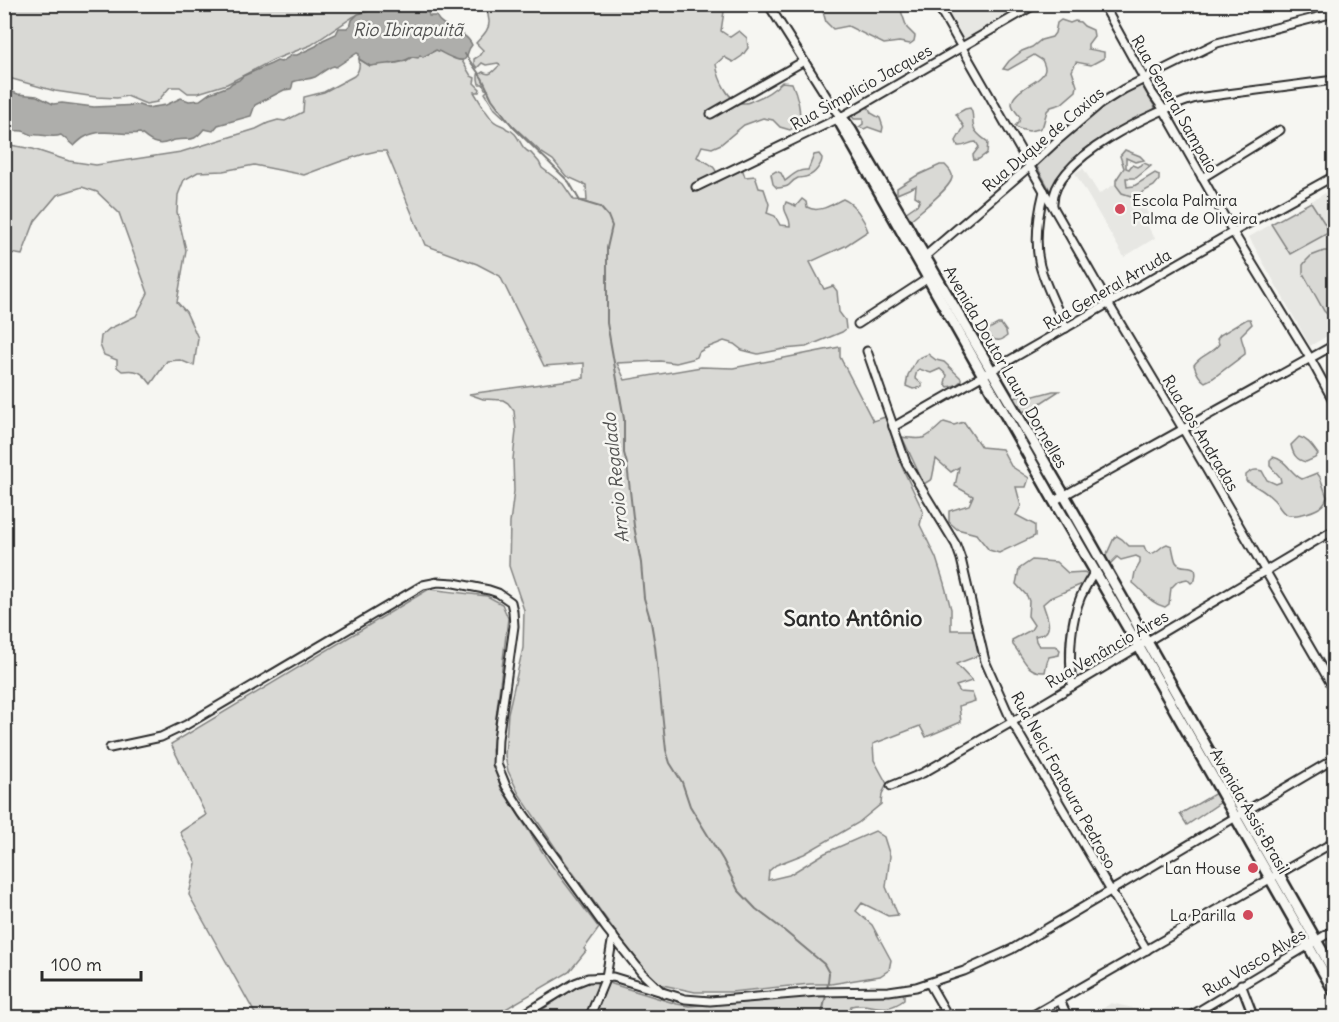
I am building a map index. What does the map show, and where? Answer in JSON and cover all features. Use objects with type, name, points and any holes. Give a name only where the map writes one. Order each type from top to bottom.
[{"type":"main road","name":"Avenida Doutor Lauro Dornelles","points":[[838,115],[987,373],[1054,501],[1095,571],[1118,601]]},
{"type":"main road","name":"Avenida Doutor Lauro Dornelles","points":[[987,373],[1064,495],[1143,645]]},
{"type":"main road","name":"Avenida Assis Brasil","points":[[1143,645],[1312,942],[1335,990]]},
{"type":"main road","name":"Avenida Assis Brasil","points":[[1312,942],[1335,972]]},
{"type":"street","name":"Avenida Doutor Lauro Dornelles","points":[[768,4],[838,115]]},
{"type":"street","name":"Rua dos Andradas","points":[[937,4],[1108,303],[1335,689]]},
{"type":"street","name":"Rua Simplicio Jacques","points":[[696,187],[838,115],[1036,4]]},
{"type":"street","name":"Rua General Sampaio","points":[[1103,4],[1233,232],[1335,402]]},
{"type":"street","points":[[1324,4],[1332,14]]},
{"type":"street","name":"Rua Duque de Caxias","points":[[921,259],[1100,104],[1124,89],[1217,43],[1332,14]]},
{"type":"street","points":[[711,114],[804,61]]},
{"type":"street","points":[[1054,209],[1053,197],[1058,186],[1074,165],[1096,147],[1176,104],[1196,98],[1335,80]]},
{"type":"street","points":[[1202,178],[1280,130]]},
{"type":"street","name":"Rua General Arruda","points":[[893,427],[1335,176]]},
{"type":"street","points":[[1044,190],[1037,232],[1040,264],[1044,280],[1066,328]]},
{"type":"street","points":[[858,324],[931,275]]},
{"type":"street","points":[[1054,501],[1335,345]]},
{"type":"street","name":"Rua Nelci Fontoura Pedroso","points":[[867,351],[906,463],[956,545],[986,661],[1012,722],[1147,950]]},
{"type":"street","name":"Rua Venâncio Aires","points":[[891,786],[922,773],[1012,722],[1335,530]]},
{"type":"street","points":[[1072,686],[1070,648],[1074,616],[1095,571]]},
{"type":"street","points":[[110,748],[161,737],[186,725],[423,585],[438,582],[454,583],[498,593],[511,602],[514,626],[498,739],[497,764],[506,786],[523,813],[613,936],[642,973],[664,994]]},
{"type":"street","points":[[518,1017],[575,983],[588,978],[606,977],[685,999],[710,1001],[817,993],[889,991],[929,983],[964,971],[1012,949],[1335,759]]},
{"type":"street","points":[[1028,1017],[1335,842]]},
{"type":"street","name":"Rua Vasco Alves","points":[[1188,1017],[1335,930]]},
{"type":"street","points":[[589,1017],[606,977],[613,936]]},
{"type":"street","points":[[929,983],[949,1017]]},
{"type":"street","points":[[1241,984],[1254,1017]]},
{"type":"street","points":[[1060,1000],[1068,1017]]},
{"type":"shaded area","points":[[4,5],[377,5],[353,17],[311,45],[273,60],[227,84],[198,93],[188,93],[180,87],[170,87],[157,102],[146,104],[127,96],[96,97],[55,91],[5,77]]},
{"type":"shaded area","points":[[488,5],[725,5],[721,31],[730,37],[739,31],[747,38],[748,48],[733,62],[724,57],[716,64],[719,76],[729,95],[739,102],[746,103],[772,91],[782,82],[792,83],[800,114],[797,124],[790,130],[780,127],[773,120],[763,118],[744,125],[721,144],[712,148],[702,146],[697,157],[711,165],[717,173],[742,168],[745,177],[755,176],[759,188],[764,189],[769,204],[767,213],[775,216],[780,225],[790,226],[785,209],[786,202],[796,206],[802,199],[806,202],[807,207],[816,209],[825,208],[843,199],[855,208],[866,226],[868,231],[845,246],[810,262],[824,289],[833,286],[837,291],[839,312],[845,320],[846,329],[842,332],[806,347],[758,354],[742,350],[724,341],[704,349],[697,357],[676,363],[660,361],[617,363],[625,380],[701,367],[733,368],[840,347],[840,357],[873,421],[885,417],[902,467],[923,511],[920,525],[936,558],[944,583],[951,609],[951,630],[973,630],[980,655],[956,664],[972,681],[956,686],[960,692],[972,693],[975,701],[959,706],[961,722],[926,737],[920,726],[873,744],[874,760],[887,784],[882,794],[881,804],[858,823],[804,854],[776,865],[769,871],[768,880],[789,875],[825,853],[875,831],[884,837],[890,856],[886,887],[898,915],[888,916],[862,903],[856,911],[872,925],[891,960],[889,970],[880,976],[831,984],[731,992],[695,992],[658,984],[640,966],[519,794],[508,771],[505,756],[508,713],[523,648],[524,610],[509,566],[516,431],[514,411],[503,400],[483,399],[469,394],[584,378],[584,363],[544,366],[500,276],[477,264],[425,245],[386,151],[364,154],[304,175],[254,165],[223,171],[198,172],[184,180],[178,195],[177,212],[186,250],[177,302],[186,312],[198,338],[194,366],[180,360],[167,361],[151,384],[139,372],[122,371],[117,367],[117,360],[104,355],[100,345],[101,336],[109,329],[136,316],[148,293],[119,213],[97,192],[82,187],[57,195],[35,221],[22,255],[5,252],[4,144],[33,149],[69,161],[96,165],[181,152],[278,120],[285,121],[303,112],[304,97],[324,92],[354,76],[359,69],[359,59],[370,66],[392,64],[420,55],[423,57],[436,50],[461,59],[471,76],[475,78],[474,83],[480,89],[479,92],[474,92],[492,119],[512,131],[542,168],[563,184],[574,200],[587,201],[586,185],[566,176],[553,160],[542,153],[495,109],[485,93],[488,90],[483,84],[479,84],[478,75],[483,72],[490,73],[500,65],[482,63],[477,68],[474,64],[474,59],[483,50],[476,43],[488,27]]},
{"type":"shaded area","points":[[821,5],[899,5],[907,28],[915,36],[914,41],[910,44],[899,42],[884,44],[848,26],[833,29],[826,22]]},
{"type":"shaded area","points":[[943,5],[1024,5],[963,40]]},
{"type":"shaded area","points":[[1061,20],[1070,23],[1080,22],[1093,30],[1094,36],[1088,44],[1088,49],[1104,52],[1104,58],[1091,65],[1076,62],[1072,71],[1077,86],[1076,91],[1061,104],[1047,111],[1043,125],[1039,129],[1029,131],[1019,129],[1015,126],[1020,117],[1012,104],[1013,99],[1043,74],[1045,67],[1042,60],[1034,55],[1008,70],[1003,69],[1022,51],[1041,40],[1052,37],[1057,23]]},
{"type":"shaded area","points":[[1138,85],[1142,86],[1155,107],[1154,110],[1075,158],[1059,175],[1051,192],[1036,165],[1083,121]]},
{"type":"shaded area","points":[[864,107],[869,108],[871,113],[880,118],[882,132],[868,127],[864,129],[859,127],[863,124],[863,119],[854,119],[851,115]]},
{"type":"shaded area","points":[[970,108],[975,130],[988,142],[987,153],[974,160],[973,155],[979,147],[976,142],[958,146],[956,141],[964,127],[956,114]]},
{"type":"shaded area","points":[[1125,150],[1144,160],[1135,162],[1126,158],[1126,168],[1129,169],[1132,165],[1137,167],[1144,163],[1151,166],[1136,178],[1126,178],[1127,187],[1134,186],[1155,173],[1159,175],[1159,180],[1154,186],[1134,197],[1122,193],[1116,185],[1116,180],[1124,168],[1120,156]]},
{"type":"shaded area","points":[[819,154],[822,158],[821,163],[811,175],[798,178],[786,187],[777,188],[773,184],[771,174],[776,171],[781,173],[785,181],[798,171],[808,170],[814,155]]},
{"type":"shaded area","points":[[940,165],[945,165],[950,171],[952,176],[950,183],[909,221],[902,215],[918,204],[920,199],[915,196],[916,186],[897,194],[897,188]]},
{"type":"shaded area","name":"Escola Palmira Palma de Oliveira","points":[[1083,168],[1099,194],[1126,177],[1154,223],[1148,227],[1155,238],[1124,257],[1075,173]]},
{"type":"shaded area","points":[[1334,188],[1334,332],[1310,346],[1249,237]]},
{"type":"shaded area","points":[[1311,202],[1330,232],[1290,254],[1271,224]]},
{"type":"shaded area","points":[[1324,251],[1334,254],[1334,318],[1324,311],[1303,273],[1303,265],[1306,261],[1311,256]]},
{"type":"shaded area","points":[[1250,319],[1252,324],[1241,335],[1245,354],[1205,382],[1198,375],[1194,365],[1219,344],[1217,339],[1220,335]]},
{"type":"shaded area","points":[[1001,324],[1007,336],[999,340],[990,337],[982,338],[980,341],[984,350],[997,361],[994,365],[989,366],[973,332],[989,329]]},
{"type":"shaded area","points":[[928,354],[944,362],[961,378],[961,381],[948,387],[945,383],[947,375],[940,369],[931,373],[919,369],[915,378],[922,384],[922,387],[913,389],[906,386],[908,375],[917,359]]},
{"type":"shaded area","points":[[1059,391],[1033,408],[1019,413],[1014,403],[1015,398],[1024,394],[1027,398]]},
{"type":"shaded area","points":[[944,422],[954,425],[964,422],[981,447],[1002,449],[1011,466],[1029,478],[1026,487],[1016,487],[1021,506],[1016,515],[1035,525],[1035,536],[999,553],[989,550],[976,534],[957,529],[949,522],[949,511],[969,505],[973,496],[955,486],[959,467],[951,472],[936,459],[932,479],[924,484],[902,437],[917,439],[926,437]]},
{"type":"shaded area","points":[[1299,437],[1314,448],[1318,454],[1315,458],[1306,462],[1296,456],[1291,445]]},
{"type":"shaded area","points":[[1273,457],[1282,461],[1302,479],[1317,473],[1327,497],[1322,506],[1307,513],[1289,515],[1283,512],[1267,494],[1246,481],[1246,475],[1257,470],[1262,471],[1267,480],[1276,484],[1281,482],[1280,477],[1270,466],[1270,460]]},
{"type":"shaded area","points":[[1117,536],[1129,546],[1144,546],[1150,554],[1167,544],[1172,546],[1176,562],[1179,565],[1193,568],[1196,574],[1195,580],[1191,583],[1187,579],[1178,581],[1171,588],[1169,604],[1165,607],[1155,603],[1133,583],[1140,558],[1136,556],[1121,560],[1117,557],[1106,568],[1101,567]]},
{"type":"shaded area","points":[[1032,560],[1056,562],[1068,573],[1089,574],[1087,582],[1050,598],[1043,604],[1048,627],[1045,633],[1035,636],[1036,641],[1039,646],[1056,646],[1060,650],[1059,655],[1049,657],[1045,672],[1038,672],[1029,667],[1013,645],[1012,640],[1031,630],[1034,625],[1028,616],[1027,596],[1016,584],[1019,569]]},
{"type":"shaded area","points":[[429,589],[487,596],[502,604],[508,618],[492,751],[494,767],[501,788],[549,862],[599,928],[584,949],[586,951],[569,972],[492,1017],[257,1017],[189,895],[196,863],[180,832],[206,815],[171,744]]},
{"type":"shaded area","points":[[1216,793],[1221,802],[1187,825],[1180,814]]},
{"type":"shaded area","points":[[597,980],[597,992],[585,1017],[530,1018],[581,984]]},
{"type":"shaded area","points":[[606,984],[689,1006],[900,991],[904,995],[904,1000],[897,1005],[883,1008],[865,1005],[851,1006],[849,1011],[841,1017],[593,1018]]},
{"type":"shaded area","points":[[1111,1003],[1133,1008],[1138,1017],[1102,1017],[1098,1012]]},
{"type":"water","name":"Rio Ibirapuitã","points":[[374,5],[427,5],[429,16],[436,16],[439,21],[469,40],[472,45],[466,58],[459,60],[436,50],[423,57],[420,55],[418,58],[412,57],[397,63],[370,66],[359,59],[357,53],[315,77],[293,82],[291,89],[284,90],[255,105],[251,116],[218,125],[213,131],[204,129],[191,139],[175,140],[164,144],[152,142],[140,133],[106,132],[85,137],[74,146],[61,135],[31,135],[27,132],[11,131],[5,128],[5,89],[18,94],[37,96],[53,104],[94,107],[139,105],[147,108],[166,105],[181,98],[189,101],[200,100],[210,93],[229,86],[243,76],[316,46],[336,34],[339,28],[347,28],[358,14],[369,11]]},
{"type":"waterway","name":"Arroio Regalado","points":[[465,54],[482,78],[492,99],[513,127],[569,182],[580,201],[600,207],[608,216],[612,226],[607,248],[607,323],[624,419],[624,453],[641,563],[644,598],[655,646],[666,750],[670,763],[682,782],[690,806],[723,860],[738,890],[756,909],[824,964],[829,973],[821,1018]]},
{"type":"place","name":"Escola Palmira Palma de Oliveira","points":[[1120,209]]},
{"type":"place","name":"Lan House","points":[[1253,868]]},
{"type":"place","name":"La Parilla","points":[[1248,915]]},
{"type":"district","name":"Santo Antônio","points":[[853,618]]}]
